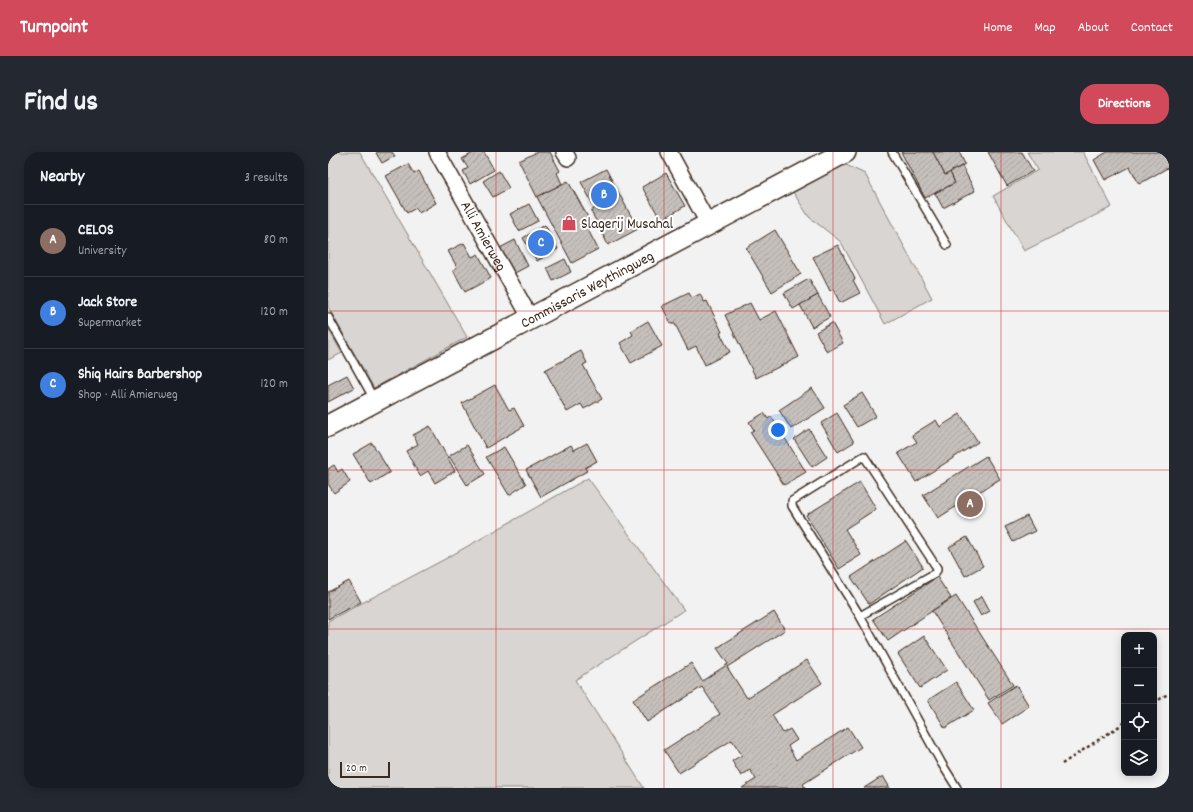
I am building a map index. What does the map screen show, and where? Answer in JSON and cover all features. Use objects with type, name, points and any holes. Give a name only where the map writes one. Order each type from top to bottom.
[{"type":"main road","name":"Commissaris Weythingweg","points":[[328,426],[376,402],[845,152]]},
{"type":"street","name":"Alli Amierweg","points":[[437,152],[531,319]]},
{"type":"street","points":[[669,152],[709,225]]},
{"type":"lane","points":[[892,152],[947,245]]},
{"type":"lane","points":[[328,317],[376,402]]},
{"type":"lane","points":[[860,616],[935,573],[937,570],[864,456],[791,503],[860,616],[938,757],[957,788]]},
{"type":"path","points":[[1157,701],[1169,693]]},
{"type":"path","points":[[1062,764],[1121,725]]},
{"type":"shaded area","points":[[328,152],[360,152],[467,337],[374,388],[328,307]]},
{"type":"shaded area","points":[[1027,152],[1083,152],[1112,207],[1024,251],[993,196],[1038,170]]},
{"type":"shaded area","points":[[844,164],[865,174],[932,298],[885,324],[841,242],[809,217],[793,192]]},
{"type":"shaded area","points":[[328,328],[342,353],[328,360]]},
{"type":"shaded area","points":[[588,478],[684,610],[575,680],[644,788],[328,788],[328,621],[445,559]]},
{"type":"building","points":[[392,152],[395,156],[382,163],[376,153]]},
{"type":"building","points":[[475,152],[484,152],[494,170],[470,184],[463,171],[468,168],[462,159]]},
{"type":"building","points":[[537,152],[550,152],[560,171],[557,173],[562,184],[537,197],[519,161]]},
{"type":"building","points":[[901,152],[933,152],[945,175],[950,172],[955,183],[925,198]]},
{"type":"building","points":[[933,152],[959,152],[965,164],[945,175]]},
{"type":"building","points":[[988,152],[1022,152],[1033,171],[1007,186]]},
{"type":"building","points":[[1107,152],[1169,152],[1169,167],[1139,184],[1130,167],[1105,180],[1094,160]]},
{"type":"building","points":[[408,164],[414,174],[419,171],[436,203],[419,213],[416,208],[407,213],[386,176]]},
{"type":"building","points":[[962,166],[975,191],[943,208],[935,193],[955,183],[950,172]]},
{"type":"building","points":[[606,169],[638,229],[608,245],[591,211],[595,208],[581,182]]},
{"type":"building","points":[[499,171],[509,188],[493,197],[483,181]]},
{"type":"building","points":[[666,173],[685,206],[661,220],[642,187]]},
{"type":"building","name":"Slagerij Musahal","points":[[568,181],[590,221],[585,224],[598,249],[572,263],[537,197]]},
{"type":"building","points":[[529,204],[538,221],[519,231],[510,214]]},
{"type":"building","points":[[545,225],[558,249],[537,261],[523,238]]},
{"type":"building","points":[[775,230],[801,274],[772,292],[746,248]]},
{"type":"building","points":[[515,240],[528,266],[511,275],[498,249]]},
{"type":"building","points":[[464,243],[472,257],[478,254],[491,278],[465,292],[453,270],[457,267],[448,251]]},
{"type":"building","points":[[838,245],[855,279],[853,280],[860,293],[840,303],[833,289],[830,291],[813,257]]},
{"type":"building","points":[[565,259],[571,272],[553,281],[547,268]]},
{"type":"building","points":[[809,279],[818,295],[793,309],[784,293]]},
{"type":"building","points":[[689,293],[692,298],[700,294],[704,302],[707,301],[722,332],[720,333],[730,352],[705,365],[696,346],[688,350],[675,324],[671,324],[662,306]]},
{"type":"building","points":[[818,295],[830,317],[812,327],[800,305]]},
{"type":"building","points":[[750,303],[759,320],[776,311],[799,357],[756,378],[725,315]]},
{"type":"building","points":[[648,321],[662,346],[631,363],[620,343],[633,335],[631,331]]},
{"type":"building","points":[[832,323],[843,343],[827,352],[816,332]]},
{"type":"building","points":[[581,351],[587,363],[583,365],[602,399],[584,409],[581,404],[567,412],[545,370]]},
{"type":"building","points":[[347,375],[354,388],[328,402],[328,385]]},
{"type":"building","points":[[495,385],[509,410],[514,408],[524,426],[486,448],[462,403]]},
{"type":"building","points":[[812,388],[825,408],[791,429],[779,410]]},
{"type":"building","points":[[862,393],[876,416],[857,427],[843,405]]},
{"type":"building","points":[[764,413],[768,419],[771,416],[806,472],[784,485],[750,432],[754,430],[749,422]]},
{"type":"building","points":[[837,413],[854,442],[838,452],[821,423]]},
{"type":"building","points":[[960,414],[978,442],[916,482],[898,453],[917,442],[912,435],[936,420],[940,427]]},
{"type":"building","points":[[430,426],[455,471],[435,483],[428,471],[420,476],[406,451],[418,444],[413,435]]},
{"type":"building","points":[[809,429],[827,457],[812,467],[794,439]]},
{"type":"building","points":[[372,443],[390,472],[371,484],[353,454]]},
{"type":"building","points":[[587,443],[597,461],[585,468],[587,471],[541,497],[526,470],[571,445],[574,450]]},
{"type":"building","points":[[467,445],[485,474],[467,485],[449,456]]},
{"type":"building","points":[[504,447],[526,484],[509,495],[486,457]]},
{"type":"building","points":[[986,456],[1000,479],[938,518],[923,495]]},
{"type":"building","points":[[334,465],[338,472],[342,469],[350,482],[334,493],[328,484],[328,469]]},
{"type":"building","points":[[860,482],[876,509],[845,529],[861,555],[839,569],[806,515]]},
{"type":"building","points":[[1027,516],[1035,531],[1013,542],[1005,527]]},
{"type":"building","points":[[967,537],[983,566],[965,576],[949,547]]},
{"type":"building","points":[[906,541],[923,567],[869,604],[851,577]]},
{"type":"building","points":[[937,577],[951,598],[888,641],[873,619]]},
{"type":"building","points":[[349,581],[361,602],[328,619],[328,592]]},
{"type":"building","points":[[956,596],[1013,685],[989,700],[932,611]]},
{"type":"building","points":[[982,596],[990,611],[981,616],[973,602]]},
{"type":"building","points":[[774,612],[785,630],[727,667],[747,698],[807,660],[822,683],[772,715],[783,733],[790,729],[797,740],[788,746],[796,760],[848,727],[861,747],[803,784],[805,788],[742,788],[756,779],[750,770],[741,776],[732,761],[742,755],[732,740],[679,773],[664,750],[720,714],[702,687],[647,722],[633,700],[691,663],[702,681],[728,664],[717,648]]},
{"type":"building","points":[[924,636],[947,670],[920,688],[898,654]]},
{"type":"building","points":[[956,682],[974,710],[945,728],[928,700]]},
{"type":"building","points":[[1016,685],[1029,706],[1002,724],[988,703]]},
{"type":"building","points":[[883,776],[890,788],[864,788]]},
{"type":"place","name":"Jack Store","points":[[604,195]]},
{"type":"place","name":"Slagerij Musahal","points":[[569,223]]},
{"type":"place","name":"Shiq Hairs Barbershop","points":[[541,243]]},
{"type":"place","name":"CELOS","points":[[970,504]]}]
